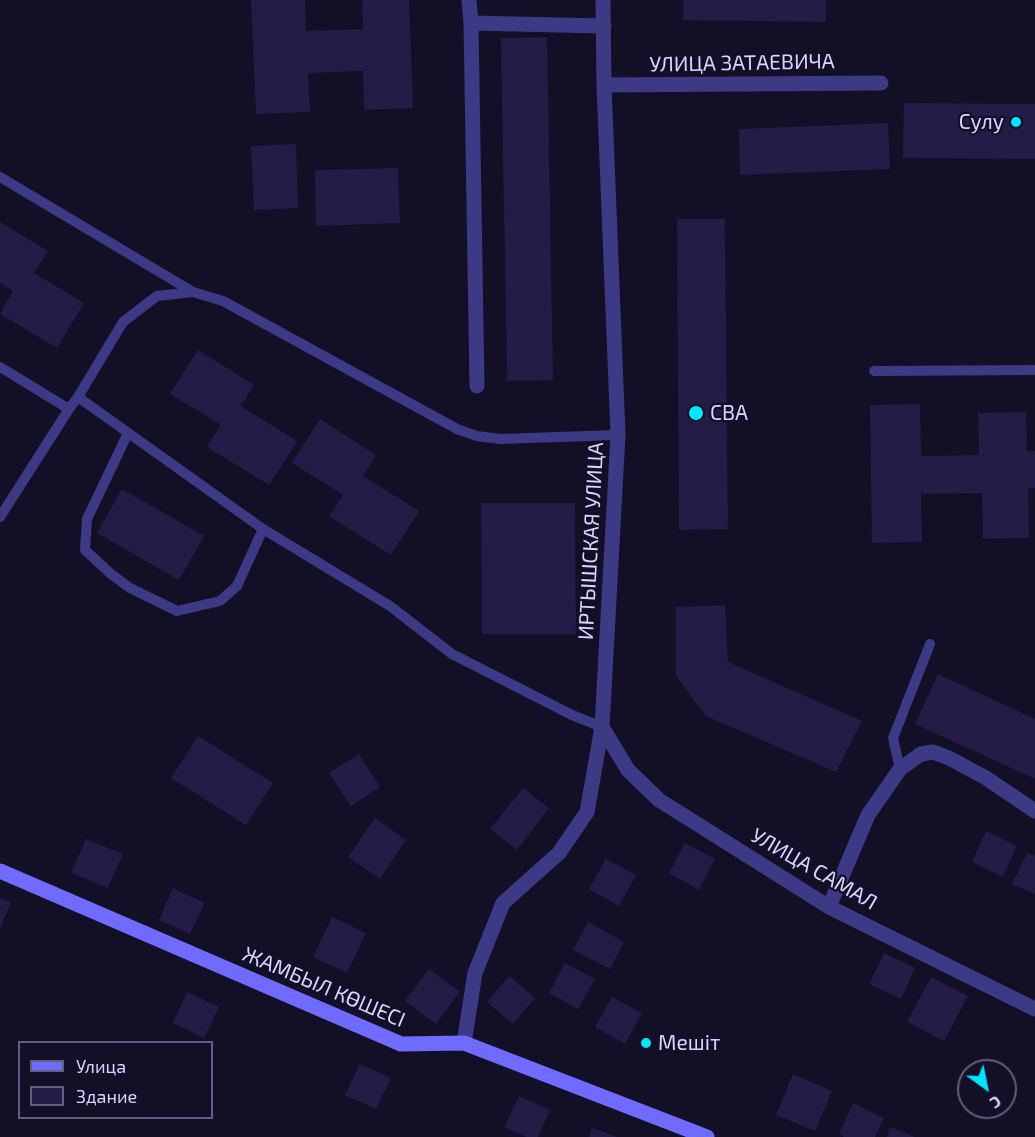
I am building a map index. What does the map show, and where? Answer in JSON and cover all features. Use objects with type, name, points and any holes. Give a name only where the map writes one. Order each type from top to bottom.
[{"type":"street","points":[[469,0],[477,386]]},
{"type":"street","name":"ИРТЫШСКАЯ УЛИЦА","points":[[464,1043],[475,973],[503,903],[560,853],[587,812],[602,727],[618,435],[604,85],[603,0]]},
{"type":"street","points":[[471,23],[604,26]]},
{"type":"street","name":"УЛИЦА ЗАТАЕВИЧА","points":[[604,85],[881,83]]},
{"type":"street","name":"УЛИЦА САМАЛ","points":[[602,727],[628,770],[659,800],[829,907],[1035,1008]]},
{"type":"street","points":[[829,907],[868,815],[900,769],[921,754],[933,752],[949,758],[986,778],[1035,811]]},
{"type":"street","name":"ЖАМБЫЛ КӨШЕСІ","points":[[0,871],[401,1044],[464,1043],[707,1137]]},
{"type":"lane","points":[[0,177],[193,292],[223,301],[457,429],[477,436],[500,439],[618,435]]},
{"type":"lane","points":[[0,517],[78,397],[123,322],[157,296],[193,292]]},
{"type":"lane","points":[[0,367],[69,409]]},
{"type":"lane","points":[[874,371],[1035,370]]},
{"type":"lane","points":[[78,397],[263,529],[390,606],[452,654],[572,715],[602,727]]},
{"type":"lane","points":[[128,433],[87,519],[86,550],[111,574],[130,588],[177,611],[220,602],[237,586],[263,529]]},
{"type":"lane","points":[[900,769],[893,738],[930,644]]},
{"type":"building","points":[[251,0],[305,0],[306,31],[363,29],[362,0],[409,0],[413,108],[364,110],[363,71],[308,73],[310,112],[256,114]]},
{"type":"building","points":[[683,0],[826,0],[826,22],[683,20]]},
{"type":"building","points":[[547,37],[553,380],[507,381],[501,38]]},
{"type":"building","points":[[904,103],[1035,104],[1035,159],[903,158]]},
{"type":"building","points":[[888,123],[890,169],[740,175],[739,129]]},
{"type":"building","points":[[296,144],[298,208],[254,210],[251,146]]},
{"type":"building","points":[[398,168],[400,223],[316,226],[315,170]]},
{"type":"building","points":[[677,219],[725,219],[728,529],[679,530]]},
{"type":"building","points":[[0,222],[48,251],[34,273],[84,303],[57,348],[0,314],[13,291],[0,283]]},
{"type":"building","points":[[198,350],[254,385],[241,406],[297,441],[269,485],[207,447],[221,425],[170,394]]},
{"type":"building","points":[[920,404],[921,456],[979,455],[978,413],[1026,412],[1027,451],[1035,451],[1035,488],[1028,488],[1029,538],[983,539],[982,493],[921,494],[922,542],[872,543],[870,405]]},
{"type":"building","points":[[320,419],[376,455],[363,476],[419,511],[391,555],[329,516],[343,495],[292,463]]},
{"type":"building","points":[[122,489],[204,536],[179,580],[97,533]]},
{"type":"building","points":[[481,503],[575,503],[576,634],[482,634]]},
{"type":"building","points":[[725,605],[728,662],[862,721],[836,772],[706,716],[676,676],[676,607]]},
{"type":"building","points":[[938,674],[1035,719],[1035,779],[915,724]]},
{"type":"building","points":[[198,736],[273,783],[246,825],[171,778]]},
{"type":"building","points":[[359,754],[380,787],[351,806],[329,773]]},
{"type":"building","points":[[523,788],[549,808],[517,850],[490,829]]},
{"type":"building","points":[[375,818],[406,840],[380,879],[348,857]]},
{"type":"building","points":[[986,831],[1017,846],[1003,877],[972,862]]},
{"type":"building","points":[[86,839],[123,854],[108,888],[71,873]]},
{"type":"building","points":[[685,843],[715,859],[699,890],[669,873]]},
{"type":"building","points":[[1027,853],[1035,856],[1035,894],[1012,884]]},
{"type":"building","points":[[606,859],[636,875],[619,906],[589,889]]},
{"type":"building","points":[[173,888],[205,903],[190,934],[159,920]]},
{"type":"building","points":[[0,898],[11,902],[0,929]]},
{"type":"building","points":[[332,917],[366,933],[347,973],[313,957]]},
{"type":"building","points":[[588,922],[624,942],[610,969],[573,950]]},
{"type":"building","points":[[884,953],[915,968],[901,999],[869,984]]},
{"type":"building","points":[[565,963],[595,979],[578,1009],[549,993]]},
{"type":"building","points":[[429,969],[460,992],[436,1024],[405,1001]]},
{"type":"building","points":[[509,976],[535,998],[513,1024],[487,1002]]},
{"type":"building","points":[[931,977],[968,996],[944,1041],[907,1022]]},
{"type":"building","points":[[187,992],[219,1007],[204,1038],[173,1023]]},
{"type":"building","points":[[612,997],[642,1013],[625,1044],[595,1027]]},
{"type":"building","points":[[360,1064],[391,1078],[376,1109],[345,1095]]},
{"type":"building","points":[[793,1074],[832,1091],[815,1131],[776,1115]]},
{"type":"building","points":[[519,1096],[550,1110],[538,1137],[526,1137],[504,1127]]},
{"type":"building","points":[[853,1103],[884,1118],[875,1137],[844,1137],[839,1134]]},
{"type":"building","points":[[890,1127],[915,1137],[887,1137]]},
{"type":"building","points":[[592,1128],[617,1137],[589,1137]]},
{"type":"place","name":"Сулу","points":[[1016,122]]},
{"type":"place","name":"СВА","points":[[696,413]]},
{"type":"place","name":"Мешіт","points":[[646,1043]]}]
